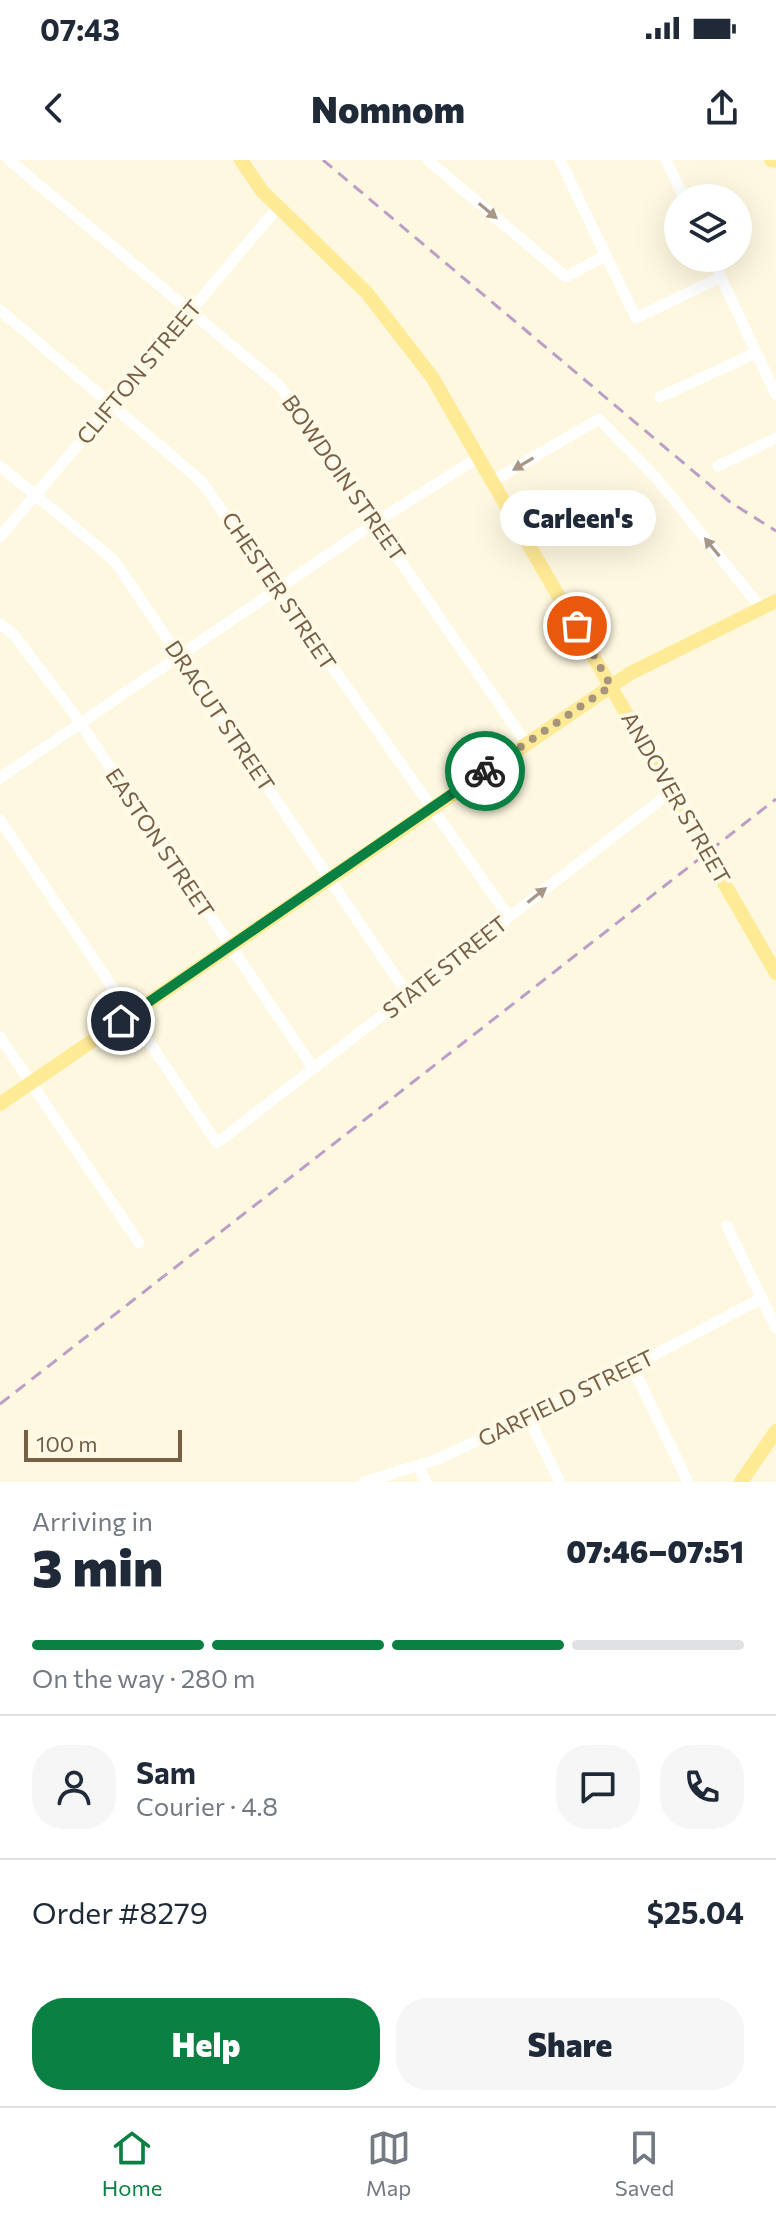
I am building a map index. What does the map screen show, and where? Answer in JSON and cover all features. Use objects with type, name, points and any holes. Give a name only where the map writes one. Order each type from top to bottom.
[{"type":"main road","name":"ANDOVER STREET","points":[[241,160],[262,191],[348,272],[432,377],[672,791],[771,954],[776,973]]},
{"type":"main road","points":[[0,1104],[638,668],[776,601]]},
{"type":"main road","points":[[741,1482],[776,1431]]},
{"type":"street","name":"BOWDOIN STREET","points":[[9,160],[279,385],[526,743]]},
{"type":"street","points":[[428,160],[566,277],[606,255]]},
{"type":"street","points":[[560,160],[636,318],[721,277]]},
{"type":"street","points":[[666,160],[677,184]]},
{"type":"street","name":"CLIFTON STREET","points":[[0,537],[279,206]]},
{"type":"street","points":[[719,272],[776,395]]},
{"type":"street","name":"CHESTER STREET","points":[[0,310],[201,481],[509,917]]},
{"type":"street","points":[[660,397],[756,353]]},
{"type":"street","points":[[493,481],[599,419],[658,480],[761,608]]},
{"type":"street","points":[[718,466],[776,438]]},
{"type":"street","points":[[0,778],[276,589],[479,457]]},
{"type":"street","name":"DRACUT STREET","points":[[0,466],[114,560],[408,995]]},
{"type":"street","name":"EASTON STREET","points":[[0,624],[13,634],[80,723],[313,1068]]},
{"type":"street","name":"STATE STREET","points":[[130,1015],[217,1143],[672,791]]},
{"type":"street","points":[[0,820],[130,1015]]},
{"type":"street","points":[[0,1037],[139,1243]]},
{"type":"street","points":[[727,1226],[776,1328]]},
{"type":"street","name":"GARFIELD STREET","points":[[364,1482],[419,1467],[528,1417],[762,1298]]},
{"type":"street","points":[[632,1366],[688,1482]]},
{"type":"street","points":[[528,1417],[560,1482]]},
{"type":"street","points":[[419,1467],[426,1482]]},
{"type":"railway","points":[[323,160],[730,502],[776,531]]},
{"type":"railway","points":[[0,1404],[776,799]]},
{"type":"way so far","points":[[485,771],[611,686],[577,626]]},
{"type":"place","name":"Carleen's","points":[[577,626]]},
{"type":"route","points":[[121,1021],[485,771]]}]
